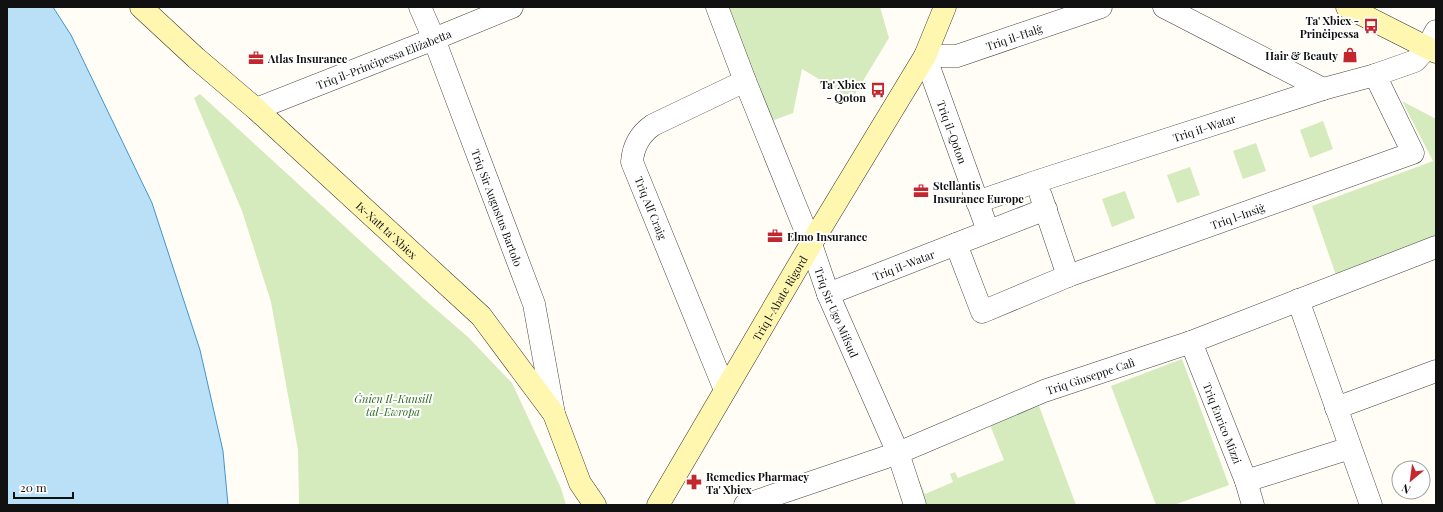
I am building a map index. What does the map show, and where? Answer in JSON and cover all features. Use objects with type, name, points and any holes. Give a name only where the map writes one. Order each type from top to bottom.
[{"type":"main road","name":"Ix-Xatt ta' Xbiex","points":[[141,7],[196,58],[256,109],[480,316],[554,414],[580,483],[589,500]]},
{"type":"main road","name":"Triq l-Abate Rigord","points":[[658,505],[810,244],[925,56],[945,7]]},
{"type":"main road","points":[[925,56],[954,7]]},
{"type":"main road","points":[[1347,7],[1433,44]]},
{"type":"street","name":"Triq Sir Augustus Bartolo","points":[[420,7],[434,39],[534,304],[554,414]]},
{"type":"street","name":"Triq il-Prinċipessa Eliżabetta","points":[[256,109],[512,7]]},
{"type":"street","name":"Triq Sir Ugo Mifsud","points":[[717,7],[810,244],[828,294],[898,453],[915,505]]},
{"type":"street","name":"Triq il-Ħalġ","points":[[925,56],[957,56],[1101,7]]},
{"type":"street","points":[[1164,7],[1323,89]]},
{"type":"street","name":"Triq iI-Watar","points":[[977,202],[1323,89],[1375,75],[1415,61],[1433,44]]},
{"type":"street","name":"Triq il-Qoton","points":[[925,56],[988,231]]},
{"type":"street","name":"Triq l-Insiġ","points":[[956,244],[982,312],[1068,276],[1413,153],[1375,75]]},
{"type":"street","name":"Triq Alf Craig","points":[[725,390],[632,162],[632,156],[642,134],[653,125],[745,81]]},
{"type":"street","points":[[1035,182],[1046,209],[1068,276]]},
{"type":"street","name":"Triq iI-Watar","points":[[828,294],[1046,209]]},
{"type":"street","name":"Triq Giuseppe Calì","points":[[756,503],[898,453],[1044,390],[1191,342],[1298,300],[1435,250]]},
{"type":"street","points":[[1298,300],[1371,505]]},
{"type":"street","name":"Triq Enrico Mizzi","points":[[1191,342],[1246,481],[1253,505]]},
{"type":"street","points":[[1336,408],[1436,371]]},
{"type":"street","points":[[1246,481],[1350,448]]},
{"type":"green space","points":[[727,7],[880,7],[889,38],[852,99],[802,69],[793,113],[769,122]]},
{"type":"green space","name":"Ġnien Il-Kunsill tal-Ewropa","points":[[200,94],[424,299],[468,337],[512,383],[561,488],[566,505],[299,505],[298,450],[271,302],[242,211],[194,98]]},
{"type":"green space","points":[[1402,101],[1436,119],[1436,243],[1337,278],[1312,206],[1433,161]]},
{"type":"green space","points":[[1323,121],[1333,149],[1310,158],[1300,130]]},
{"type":"green space","points":[[1256,143],[1266,171],[1243,179],[1233,151]]},
{"type":"green space","points":[[1190,167],[1200,195],[1177,203],[1167,175]]},
{"type":"green space","points":[[1125,191],[1135,218],[1112,227],[1102,199]]},
{"type":"green space","points":[[1182,359],[1229,485],[1174,505],[1156,505],[1111,386]]},
{"type":"green space","points":[[1039,406],[1076,505],[920,505],[912,463],[925,494],[953,482],[950,474],[955,472],[958,478],[1004,460],[990,425]]},
{"type":"water","points":[[7,7],[53,7],[71,35],[152,203],[200,350],[223,451],[228,505],[7,505]]},
{"type":"place","name":"Ta' Xbiex - Prinċipessa","points":[[1371,26]]},
{"type":"place","name":"Hair & Beauty","points":[[1350,55]]},
{"type":"place","name":"Atlas Insurance","points":[[256,58]]},
{"type":"place","name":"Ta' Xbiex - Qoton","points":[[878,90]]},
{"type":"place","name":"Stellantis Insurance Europe","points":[[921,191]]},
{"type":"place","name":"Elmo Insurance","points":[[775,236]]},
{"type":"place","name":"Remedies Pharmacy Ta' Xbiex","points":[[694,482]]}]
